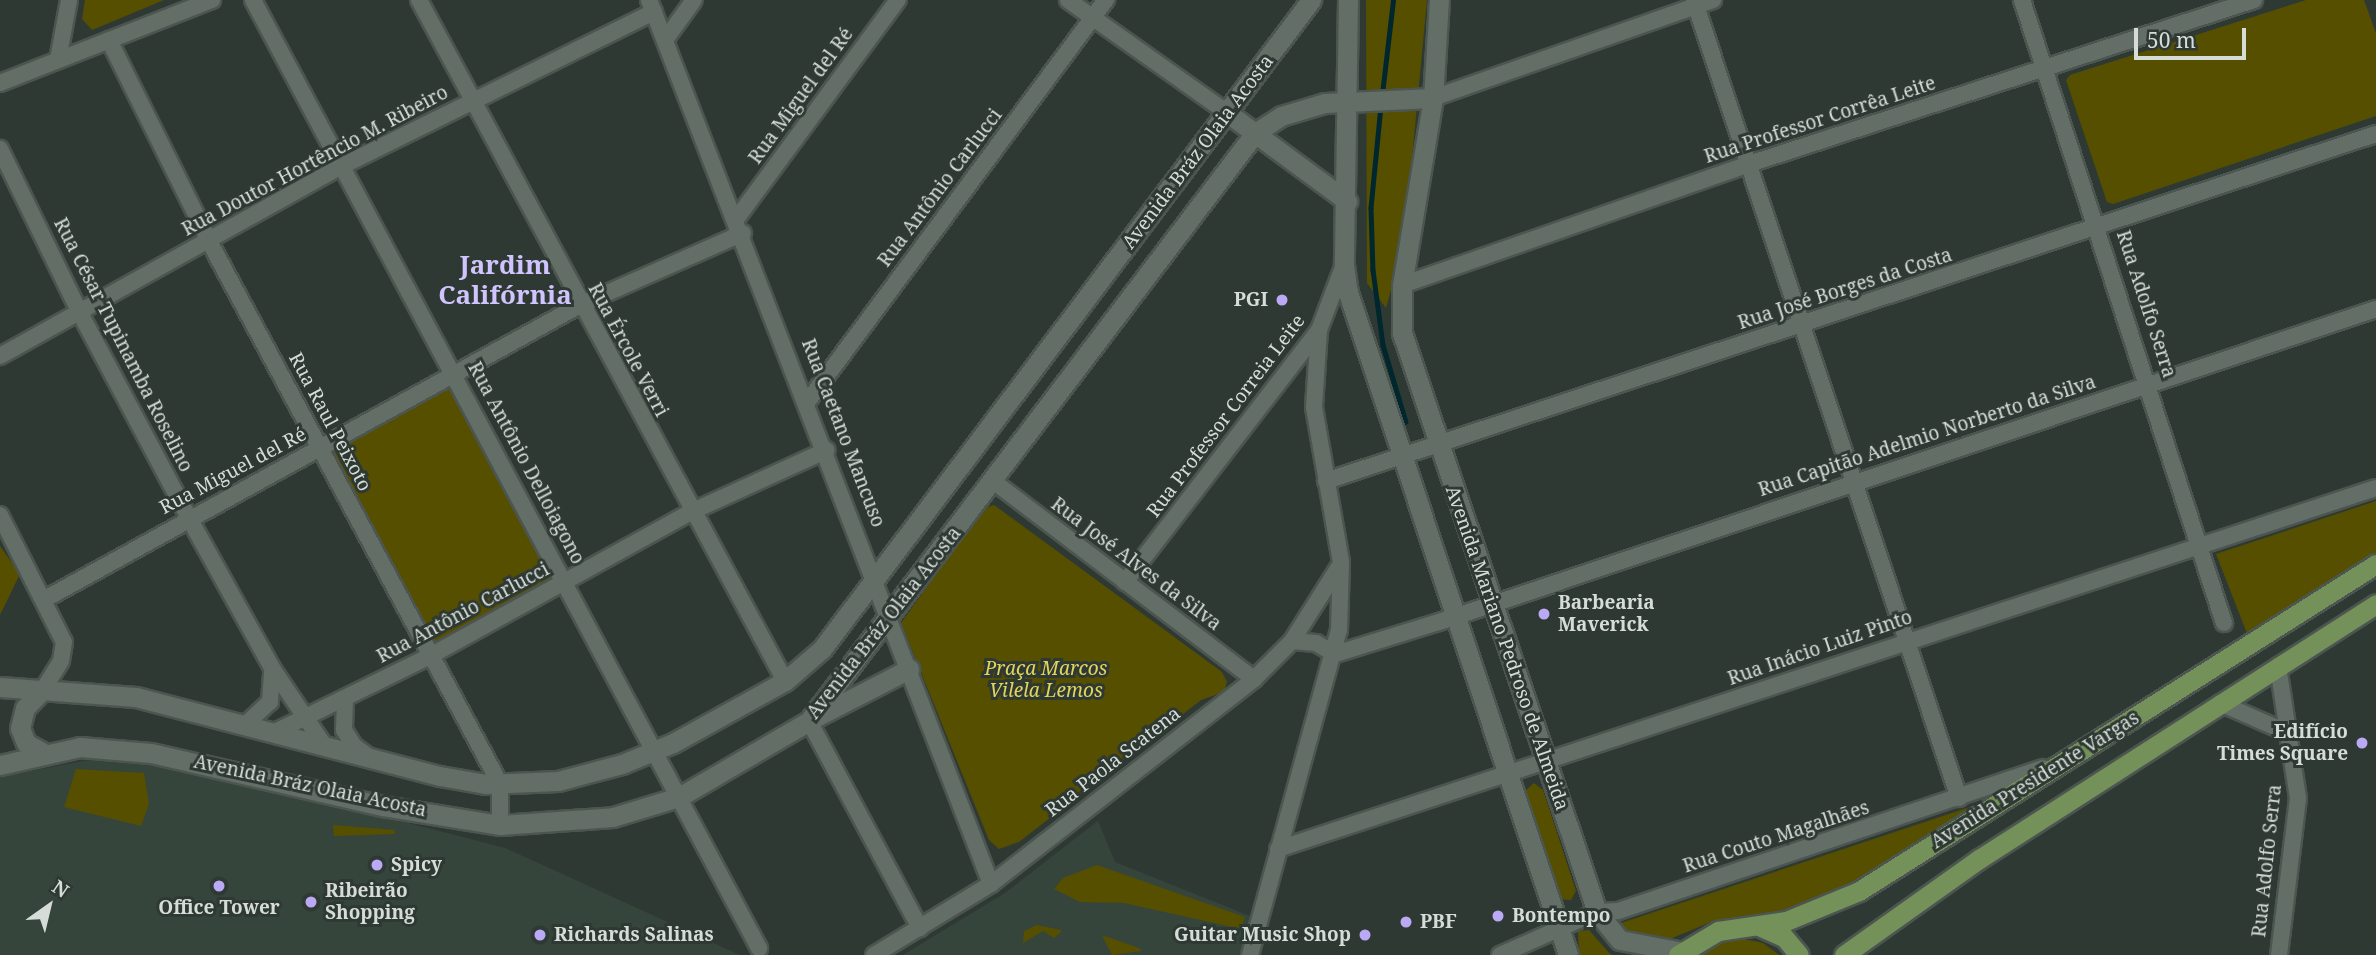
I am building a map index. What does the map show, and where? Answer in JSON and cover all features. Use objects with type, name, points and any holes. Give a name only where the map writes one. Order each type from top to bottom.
[{"type":"main road","name":"Avenida Presidente Vargas","points":[[1681,953],[1718,931],[1821,911],[1859,891],[2376,564]]},
{"type":"main road","name":"Avenida Presidente Vargas","points":[[1844,955],[1979,859],[2376,604]]},
{"type":"main road","points":[[1756,925],[1784,937],[1799,955]]},
{"type":"street","points":[[58,60],[69,0]]},
{"type":"street","points":[[0,83],[212,0]]},
{"type":"street","name":"Rua Antônio Delloiagono","points":[[253,0],[567,582],[759,948]]},
{"type":"street","name":"Rua Ércole Verri","points":[[419,0],[475,100],[580,305],[691,512],[785,681]]},
{"type":"street","points":[[665,40],[694,0]]},
{"type":"street","name":"Rua Miguel del Ré","points":[[45,599],[580,305],[740,225],[898,0]]},
{"type":"street","points":[[1068,0],[1346,201]]},
{"type":"street","name":"Rua Antônio Carlucci","points":[[807,401],[1106,0]]},
{"type":"street","name":"Avenida Bráz Olaia Acosta","points":[[0,687],[44,688],[136,697],[440,776],[500,784],[558,781],[656,750],[785,681],[814,659],[877,581],[1311,0]]},
{"type":"street","name":"Avenida Mariano Pedroso de Almeida","points":[[1348,0],[1344,265],[1362,342],[1459,616],[1568,955]]},
{"type":"street","name":"Avenida Mariano Pedroso de Almeida","points":[[1438,0],[1433,98],[1402,285],[1402,333],[1597,912],[1620,940],[1681,953]]},
{"type":"street","points":[[1433,98],[1695,3],[1713,0]]},
{"type":"street","name":"Rua Adolfo Serra","points":[[2022,0],[2150,384],[2224,623]]},
{"type":"street","name":"Rua Professor Corrêa Leite","points":[[1402,285],[1749,164],[2254,0]]},
{"type":"street","points":[[1695,3],[1959,798]]},
{"type":"street","name":"Rua Doutor Hortêncio M. Ribeiro","points":[[0,356],[342,166],[475,100],[652,6]]},
{"type":"street","name":"Rua Caetano Mancuso","points":[[652,6],[891,615],[991,884]]},
{"type":"street","name":"Rua Raul Peixoto","points":[[109,40],[209,241],[500,784],[500,825]]},
{"type":"street","name":"Avenida Bráz Olaia Acosta","points":[[0,765],[41,752],[80,747],[151,753],[383,806],[500,825],[613,817],[679,797],[809,721],[1255,133],[1302,108],[1433,98]]},
{"type":"street","name":"Rua José Borges da Costa","points":[[1326,481],[1802,326],[2376,134]]},
{"type":"street","name":"Rua César Tupinamba Roselino","points":[[0,149],[80,313],[189,518],[272,668],[324,745]]},
{"type":"street","name":"Rua Professor Correia Leite","points":[[1125,582],[1319,330],[1344,265]]},
{"type":"street","points":[[1087,300],[1105,311],[1107,329]]},
{"type":"street","name":"Rua Capitão Adelmio Norberto da Silva","points":[[1335,653],[1492,606],[1854,482],[2376,309]]},
{"type":"street","points":[[1250,955],[1335,653],[1341,562],[1314,407],[1319,330]]},
{"type":"street","name":"Rua Antônio Carlucci","points":[[275,732],[345,701],[432,655],[691,512],[827,450]]},
{"type":"street","name":"Rua José Alves da Silva","points":[[993,481],[1254,679]]},
{"type":"street","name":"Rua Inácio Luiz Pinto","points":[[1278,849],[2376,488]]},
{"type":"street","points":[[0,515],[45,599],[65,651],[44,688],[25,708],[20,729],[26,743],[41,752]]},
{"type":"street","name":"Rua Paola Scatena","points":[[874,955],[991,884],[1254,679],[1292,641],[1341,562]]},
{"type":"street","points":[[1292,641],[1316,643],[1335,653]]},
{"type":"street","name":"Rua Adolfo Serra","points":[[2278,666],[2286,732],[2296,763],[2298,798],[2279,955]]},
{"type":"street","points":[[246,724],[270,702],[272,668]]},
{"type":"street","points":[[909,669],[809,721],[919,928]]},
{"type":"street","points":[[345,701],[342,720],[348,739],[371,758]]},
{"type":"street","points":[[2220,703],[2286,732]]},
{"type":"street","name":"Rua Couto Magalhães","points":[[1500,955],[1541,939],[1559,926],[1597,912],[1618,911],[2069,759]]},
{"type":"shaded area","name":"Ribeirão Shopping","points":[[88,760],[145,763],[293,793],[505,848],[740,955],[0,955],[0,777]]},
{"type":"shaded area","points":[[1098,821],[1115,862],[1250,916],[1240,955],[903,955],[1005,893]]},
{"type":"green space","points":[[85,0],[164,0],[92,30],[82,19]]},
{"type":"green space","points":[[1366,0],[1427,0],[1404,243],[1386,308],[1367,283]]},
{"type":"green space","points":[[2306,0],[2364,0],[2376,33],[2376,116],[2113,204],[2107,202],[2066,80],[2070,75]]},
{"type":"green space","points":[[455,374],[566,582],[430,655],[319,446]]},
{"type":"green space","points":[[2376,501],[2376,554],[2248,636],[2216,554]]},
{"type":"green space","name":"Praça Marcos Vilela Lemos","points":[[994,505],[1222,672],[1227,682],[1224,692],[1201,700],[1019,842],[999,849],[989,840],[901,623],[984,508]]},
{"type":"green space","points":[[0,546],[20,574],[0,615]]},
{"type":"green space","points":[[76,769],[144,773],[149,804],[141,826],[64,807]]},
{"type":"green space","points":[[1534,783],[1543,790],[1576,891],[1571,900],[1559,899],[1524,792]]},
{"type":"green space","points":[[1973,806],[1837,894],[1802,908],[1711,922],[1665,941],[1631,935],[1618,924]]},
{"type":"green space","points":[[333,825],[394,830],[395,834],[334,836]]},
{"type":"green space","points":[[1097,865],[1245,917],[1241,929],[1124,903],[1080,902],[1054,889],[1063,878]]},
{"type":"green space","points":[[1037,925],[1061,932],[1054,938],[1043,931],[1023,943],[1024,931]]},
{"type":"green space","points":[[1589,930],[1612,955],[1579,955],[1578,931]]},
{"type":"green space","points":[[1102,935],[1139,948],[1142,951],[1112,955]]},
{"type":"green space","points":[[1735,937],[1763,943],[1779,955],[1692,955],[1717,941]]},
{"type":"waterway","points":[[1382,94],[1393,0]]},
{"type":"waterway","points":[[1381,106],[1371,208],[1373,270],[1383,345],[1406,422]]},
{"type":"place","name":"PGI","points":[[1282,300]]},
{"type":"place","name":"Barbearia Maverick","points":[[1544,614]]},
{"type":"place","name":"Edifício Times Square","points":[[2362,743]]},
{"type":"place","name":"Spicy","points":[[377,865]]},
{"type":"place","name":"Office Tower","points":[[219,886]]},
{"type":"place","name":"Ribeirão Shopping","points":[[311,902]]},
{"type":"place","name":"Bontempo","points":[[1498,916]]},
{"type":"place","name":"PBF","points":[[1406,922]]},
{"type":"place","name":"Richards Salinas","points":[[540,935]]},
{"type":"place","name":"Guitar Music Shop","points":[[1365,935]]},
{"type":"district","name":"Jardim Califórnia","points":[[505,280]]}]
